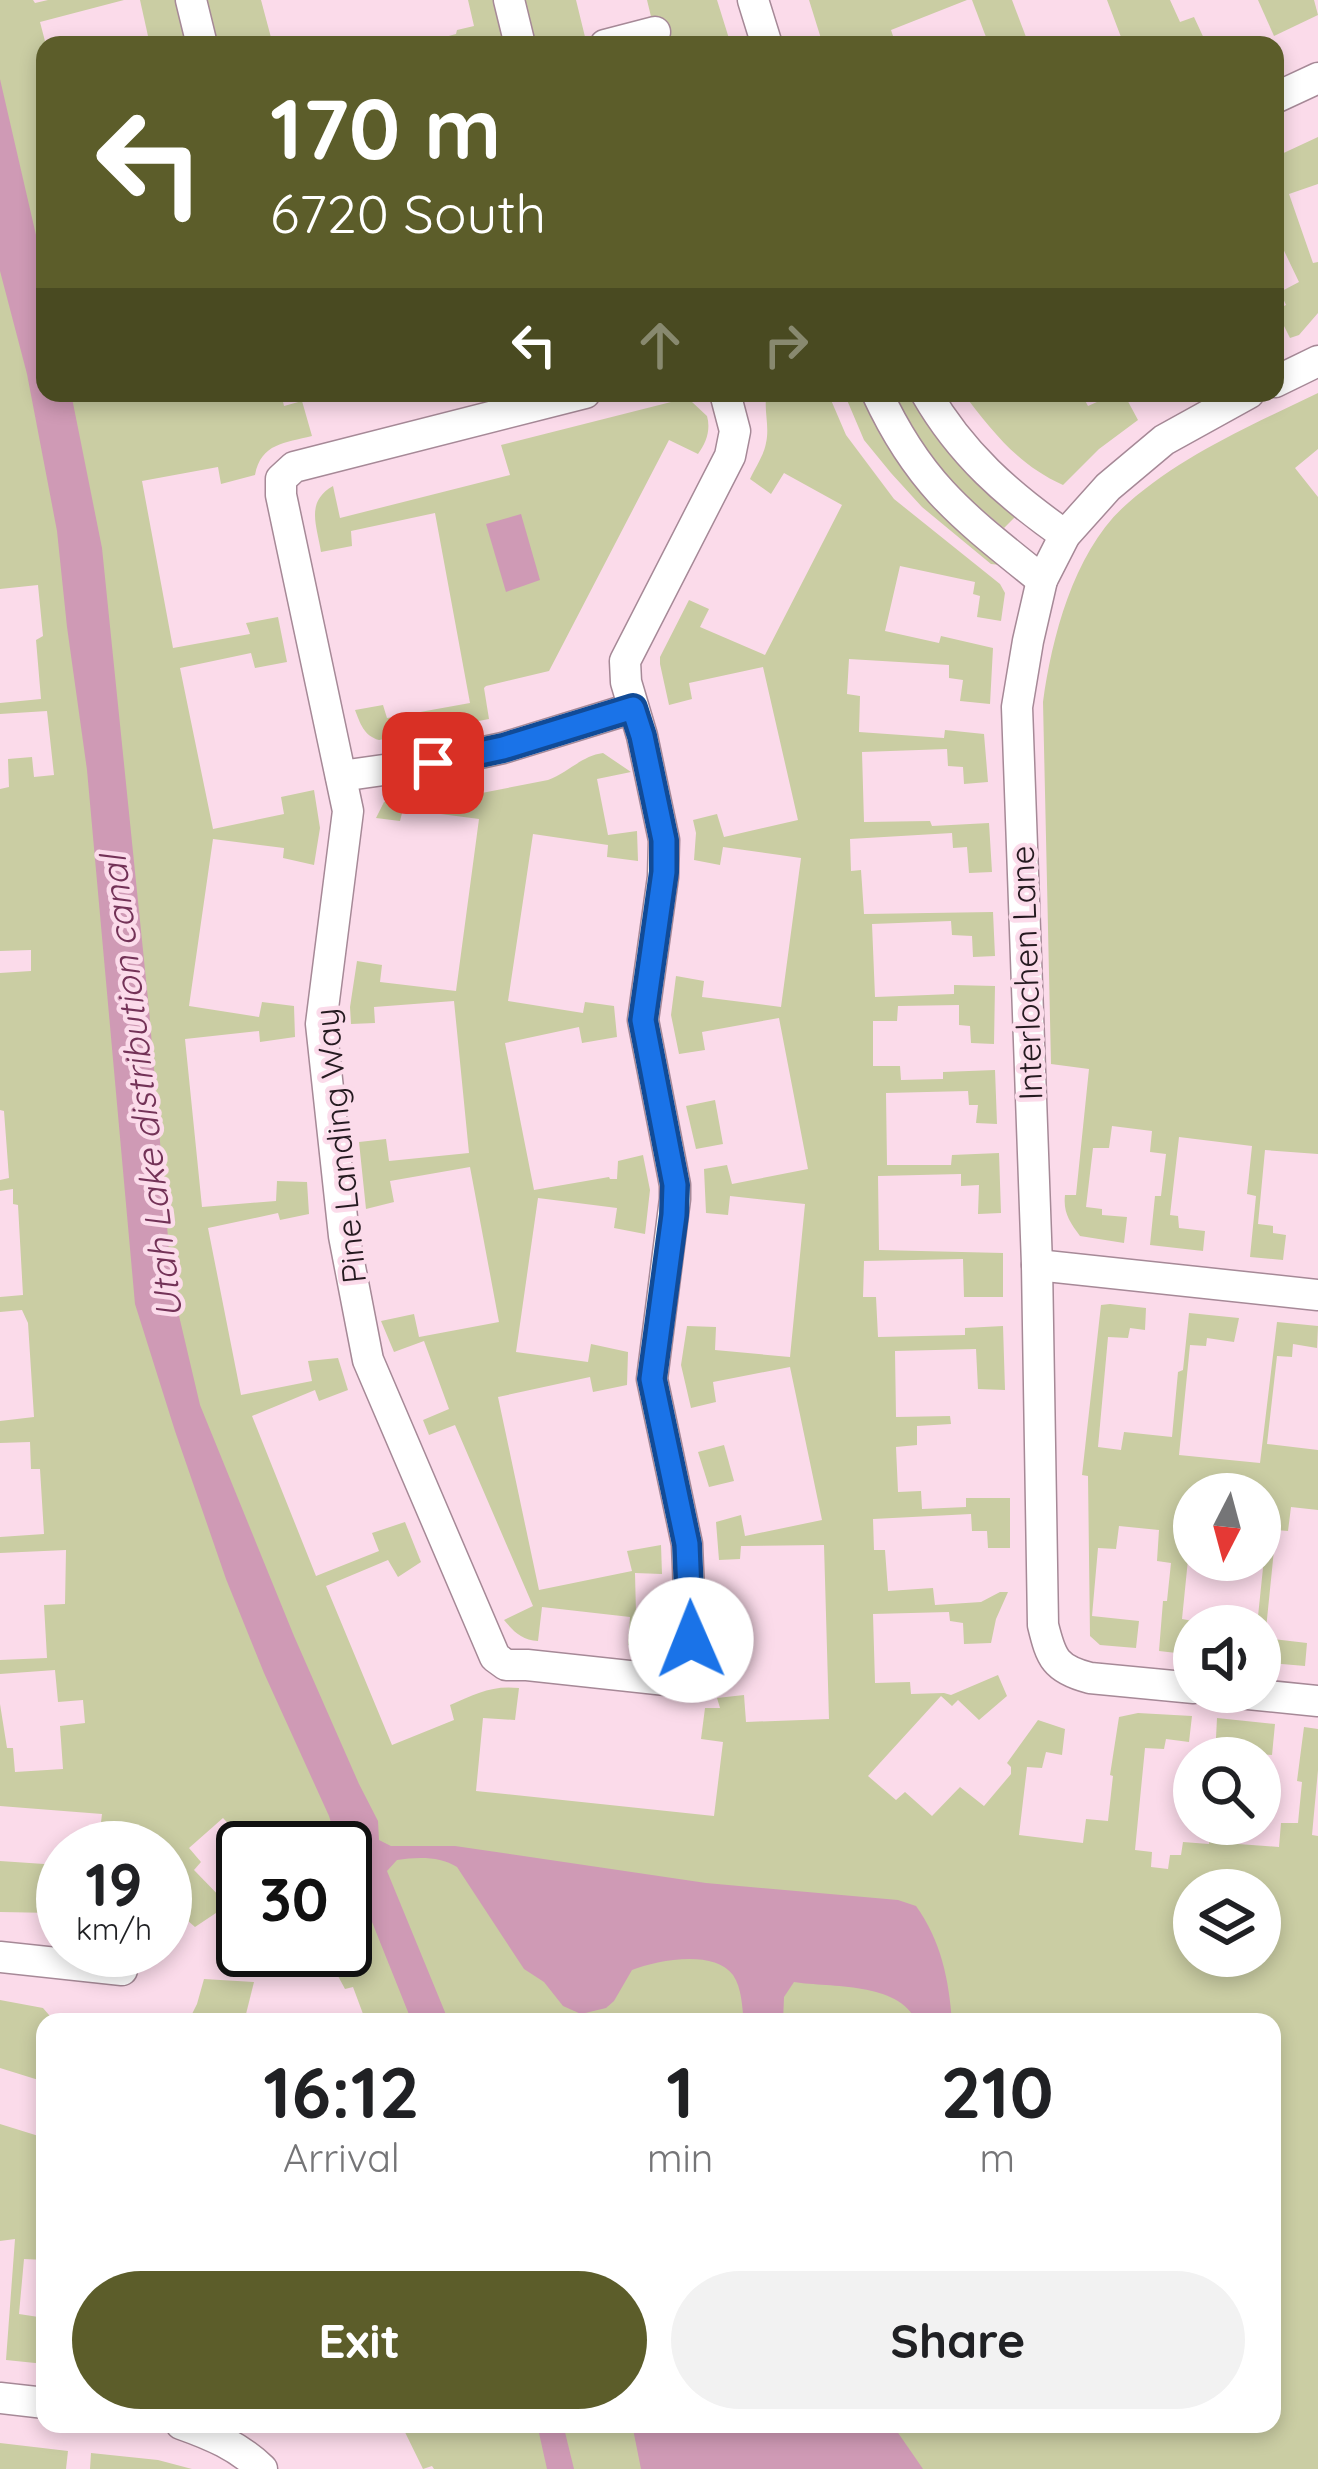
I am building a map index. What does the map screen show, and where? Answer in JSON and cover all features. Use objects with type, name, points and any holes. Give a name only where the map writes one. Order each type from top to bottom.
[{"type":"street","points":[[190,0],[200,36]]},
{"type":"street","points":[[509,0],[518,36]]},
{"type":"street","points":[[753,0],[764,36]]},
{"type":"street","points":[[639,36],[655,32]]},
{"type":"street","points":[[1284,94],[1318,77]]},
{"type":"street","points":[[1284,378],[1318,361]]},
{"type":"street","name":"Pine Landing Way","points":[[550,402],[294,467],[281,479],[347,812],[321,1024],[344,1236],[364,1346],[495,1657],[506,1665],[665,1680],[686,1673],[691,1640],[687,1544],[652,1379],[675,1199],[643,1020],[664,872],[664,840],[633,708]]},
{"type":"street","points":[[341,776],[503,748],[633,708],[626,661],[734,446],[734,418],[728,402]]},
{"type":"street","points":[[881,402],[929,481],[969,522],[1042,580]]},
{"type":"street","points":[[932,402],[955,439],[986,474],[1065,535]]},
{"type":"street","name":"Interlochen Lane","points":[[1173,1686],[1090,1678],[1061,1667],[1050,1653],[1043,1625],[1037,1265],[1017,707],[1042,580],[1065,535],[1108,487],[1164,440],[1233,402]]},
{"type":"street","points":[[1037,1265],[1318,1295]]},
{"type":"street","points":[[1281,1698],[1318,1702]]},
{"type":"street","points":[[0,1957],[36,1961]]},
{"type":"street","points":[[0,2398],[36,2402]]},
{"type":"street","points":[[206,2433],[246,2454],[262,2469]]},
{"type":"green space","points":[[0,0],[124,0],[40,22],[44,36],[36,36],[36,402],[283,402],[284,406],[302,402],[312,436],[276,446],[263,456],[255,475],[221,484],[218,467],[142,481],[173,648],[250,634],[246,623],[278,617],[287,662],[255,668],[251,653],[180,668],[213,829],[284,814],[281,797],[314,790],[320,828],[314,865],[283,858],[284,848],[213,839],[189,1006],[259,1017],[262,1002],[294,1006],[295,1037],[260,1042],[259,1031],[185,1039],[202,1207],[276,1201],[277,1181],[307,1182],[309,1214],[280,1220],[278,1213],[208,1228],[241,1395],[312,1381],[308,1361],[338,1358],[348,1390],[319,1401],[315,1390],[252,1416],[316,1576],[379,1551],[372,1533],[405,1522],[421,1562],[398,1577],[388,1560],[326,1586],[392,1745],[454,1720],[450,1705],[492,1689],[519,1688],[515,1720],[483,1718],[476,1791],[714,1816],[723,1742],[701,1739],[705,1708],[720,1708],[717,1698],[744,1695],[746,1722],[829,1719],[824,1545],[741,1546],[740,1559],[719,1560],[716,1522],[741,1515],[745,1536],[822,1520],[790,1367],[713,1382],[716,1402],[691,1408],[681,1365],[687,1326],[716,1327],[715,1350],[790,1357],[805,1204],[730,1196],[728,1215],[706,1213],[704,1169],[727,1165],[732,1184],[808,1169],[779,1018],[702,1032],[705,1050],[679,1054],[671,1015],[676,976],[704,981],[702,997],[781,1007],[801,858],[723,847],[720,865],[694,860],[693,820],[717,814],[724,837],[798,820],[763,667],[689,683],[692,699],[669,705],[660,657],[689,600],[709,609],[700,627],[765,655],[842,505],[784,473],[771,494],[750,479],[766,443],[766,402],[832,402],[846,435],[894,499],[1000,584],[1005,593],[1001,621],[977,617],[980,596],[973,594],[975,582],[900,566],[885,631],[939,643],[941,636],[993,648],[990,704],[960,701],[963,680],[949,678],[949,665],[849,659],[847,694],[860,696],[859,732],[944,738],[945,730],[984,734],[988,782],[964,784],[963,767],[948,766],[947,749],[862,752],[864,822],[989,823],[992,872],[969,873],[967,847],[953,848],[952,833],[850,839],[851,871],[861,870],[864,914],[993,912],[995,956],[973,957],[972,936],[952,935],[951,921],[872,924],[875,997],[954,994],[954,985],[995,986],[994,1044],[971,1043],[970,1026],[959,1025],[959,1005],[898,1006],[897,1021],[873,1021],[873,1066],[900,1066],[901,1080],[995,1070],[997,1124],[976,1123],[978,1105],[969,1105],[968,1091],[886,1093],[887,1165],[951,1165],[952,1155],[999,1153],[1001,1213],[978,1214],[979,1185],[961,1186],[961,1174],[878,1176],[879,1250],[1003,1253],[1003,1297],[964,1297],[963,1259],[864,1261],[863,1297],[876,1297],[878,1337],[965,1335],[965,1328],[1003,1326],[1005,1390],[978,1389],[976,1349],[895,1351],[896,1417],[950,1416],[951,1424],[917,1426],[917,1445],[896,1447],[898,1492],[921,1491],[922,1509],[966,1507],[966,1498],[1010,1498],[1010,1548],[988,1548],[987,1531],[972,1531],[971,1514],[873,1519],[874,1550],[885,1550],[888,1591],[933,1588],[935,1605],[981,1602],[1008,1592],[991,1643],[964,1644],[963,1623],[950,1621],[949,1612],[873,1614],[875,1683],[910,1682],[911,1694],[951,1695],[998,1675],[1007,1696],[979,1720],[958,1700],[952,1706],[941,1696],[868,1776],[896,1800],[905,1792],[932,1816],[960,1787],[984,1806],[1011,1774],[1007,1763],[1038,1720],[1065,1729],[1062,1755],[1046,1752],[1042,1768],[1027,1767],[1019,1835],[1083,1843],[1086,1819],[1108,1821],[1119,1717],[1138,1713],[1192,1716],[1190,1737],[1166,1739],[1164,1749],[1145,1748],[1135,1850],[1152,1852],[1151,1867],[1168,1869],[1170,1855],[1181,1855],[1183,1845],[1279,1847],[1281,1823],[1298,1823],[1302,1782],[1297,1781],[1304,1727],[1318,1729],[1312,1835],[1318,1836],[1318,2469],[423,2469],[405,2433],[1281,2433],[1281,2013],[363,2013],[353,1987],[345,1989],[339,1977],[372,1977],[372,1821],[223,1818],[192,1845],[192,1821],[101,1821],[102,1814],[0,1806],[0,1704],[15,1772],[63,1769],[60,1726],[85,1723],[83,1700],[58,1702],[55,1670],[0,1674],[0,1660],[47,1658],[44,1605],[65,1604],[66,1550],[0,1553],[0,1537],[44,1534],[40,1469],[31,1469],[30,1442],[0,1443],[0,1421],[34,1417],[28,1323],[22,1310],[0,1312],[0,1297],[23,1295],[18,1205],[13,1204],[13,1189],[0,1191],[0,1180],[9,1178],[4,1111],[0,1110],[0,973],[31,971],[31,950],[0,951],[0,789],[9,787],[8,759],[32,757],[34,777],[54,775],[47,711],[0,714],[0,703],[41,699],[36,640],[43,636],[38,585],[0,589]]},
{"type":"green space","points":[[140,0],[261,0],[271,36],[148,36]]},
{"type":"green space","points":[[468,0],[576,0],[585,36],[449,36],[474,26]]},
{"type":"green space","points":[[647,0],[717,0],[728,36],[644,36],[655,33]]},
{"type":"green space","points":[[809,0],[967,0],[891,30],[893,36],[820,36]]},
{"type":"green space","points":[[972,0],[1012,0],[1026,36],[986,36]]},
{"type":"green space","points":[[1107,0],[1170,0],[1180,22],[1194,17],[1203,36],[1121,36]]},
{"type":"green space","points":[[1258,0],[1314,0],[1318,15],[1274,36]]},
{"type":"green space","points":[[1318,137],[1318,184],[1289,194],[1313,263],[1318,262],[1318,313],[1299,335],[1290,338],[1284,326],[1284,290],[1299,282],[1284,251],[1284,153]]},
{"type":"green space","points":[[1318,393],[1318,449],[1295,468],[1318,497],[1318,1154],[1265,1150],[1258,1224],[1273,1226],[1273,1233],[1286,1235],[1283,1260],[1250,1257],[1256,1196],[1247,1194],[1252,1146],[1179,1137],[1170,1215],[1178,1216],[1179,1228],[1205,1231],[1203,1251],[1150,1245],[1166,1154],[1150,1152],[1152,1131],[1112,1126],[1109,1148],[1093,1148],[1086,1207],[1102,1209],[1102,1215],[1127,1217],[1124,1243],[1080,1236],[1066,1212],[1065,1195],[1076,1195],[1089,1069],[1051,1064],[1043,702],[1060,622],[1080,568],[1128,503],[1195,455]]},
{"type":"green space","points":[[671,402],[692,402],[707,416],[708,431],[698,454],[669,440],[549,671],[486,686],[489,719],[379,740],[363,728],[355,710],[383,705],[387,718],[470,703],[435,513],[351,531],[352,546],[321,552],[315,515],[319,499],[333,486],[340,518],[510,475],[501,445]]},
{"type":"green space","points":[[848,402],[865,402],[938,510],[1000,565],[991,564],[922,507],[864,440]]},
{"type":"green space","points":[[896,402],[917,402],[958,460],[1016,516],[1004,528],[960,492]]},
{"type":"green space","points":[[970,402],[1086,402],[1088,406],[1128,402],[1138,420],[1099,449],[1063,485],[1019,457]]},
{"type":"green space","points":[[603,753],[631,772],[597,779],[608,835],[637,831],[638,861],[607,857],[608,845],[533,834],[508,1001],[583,1013],[585,1002],[614,1006],[617,1037],[582,1043],[579,1027],[505,1043],[534,1190],[617,1179],[618,1161],[643,1155],[650,1190],[645,1234],[614,1228],[617,1208],[538,1198],[516,1352],[588,1362],[591,1344],[628,1352],[627,1385],[593,1392],[590,1377],[498,1397],[539,1590],[632,1571],[627,1551],[661,1545],[662,1574],[635,1573],[636,1614],[663,1615],[662,1622],[653,1639],[635,1646],[628,1645],[630,1617],[542,1607],[538,1641],[519,1635],[504,1620],[533,1606],[455,1425],[429,1435],[423,1420],[449,1409],[424,1341],[394,1352],[381,1321],[414,1314],[419,1337],[499,1322],[470,1167],[390,1181],[394,1202],[366,1209],[359,1142],[386,1139],[389,1161],[469,1153],[454,1001],[374,1007],[375,1023],[351,1024],[350,1007],[357,961],[382,965],[380,982],[456,991],[479,819],[403,809],[400,821],[376,818],[384,802],[399,795],[456,798],[548,780]]},
{"type":"green space","points":[[715,1100],[723,1144],[696,1149],[686,1106]]},
{"type":"green space","points":[[1101,1305],[1146,1308],[1145,1330],[1130,1328],[1128,1338],[1108,1337],[1098,1447],[1121,1450],[1124,1432],[1172,1437],[1189,1313],[1239,1318],[1234,1342],[1207,1338],[1206,1346],[1190,1345],[1179,1455],[1260,1463],[1277,1322],[1318,1326],[1317,1348],[1293,1344],[1292,1357],[1277,1356],[1267,1444],[1318,1450],[1318,1510],[1291,1507],[1288,1531],[1281,1530],[1281,1473],[1173,1473],[1173,1581],[1186,1581],[1183,1605],[1173,1605],[1173,1653],[1159,1651],[1171,1563],[1157,1561],[1159,1530],[1119,1526],[1116,1549],[1098,1548],[1092,1616],[1139,1621],[1136,1648],[1100,1645],[1090,1636],[1088,1476],[1082,1475]]},
{"type":"green space","points":[[724,1445],[734,1481],[709,1487],[698,1452]]},
{"type":"green space","points":[[1262,1581],[1271,1581],[1268,1605],[1259,1605]]},
{"type":"green space","points":[[1281,1640],[1307,1643],[1305,1666],[1281,1664]]},
{"type":"green space","points":[[1217,1718],[1275,1724],[1274,1737],[1216,1737]]},
{"type":"green space","points":[[192,1852],[201,1862],[194,1870],[216,1893],[216,1913],[195,1927]]},
{"type":"green space","points":[[0,1861],[36,1863],[36,1913],[0,1912]]},
{"type":"green space","points":[[204,1979],[254,1982],[246,2013],[192,2013]]},
{"type":"green space","points":[[0,2000],[43,2008],[47,2013],[36,2013],[36,2079],[0,2068]]},
{"type":"green space","points":[[0,2124],[36,2135],[36,2260],[24,2259],[19,2314],[36,2317],[36,2363],[6,2360],[15,2239],[0,2241]]},
{"type":"green space","points":[[0,2443],[68,2451],[66,2469],[0,2469]]},
{"type":"green space","points":[[91,2453],[158,2460],[192,2469],[90,2469]]},
{"type":"water","name":"Utah Lake distribution canal","points":[[0,79],[36,235],[36,402],[73,402],[102,548],[172,1286],[200,1405],[294,1636],[378,1821],[379,1840],[391,1846],[455,1846],[706,1883],[898,1900],[916,1906],[932,1933],[946,1976],[951,2013],[911,2013],[879,1993],[794,1982],[784,1997],[783,2013],[743,2013],[733,1975],[713,1962],[685,1959],[632,1970],[606,2008],[579,2013],[563,2006],[544,1982],[524,1969],[457,1867],[420,1858],[397,1860],[387,1871],[445,2013],[408,2013],[372,1922],[372,1821],[331,1821],[226,1579],[135,1304],[87,770],[57,531],[27,374],[0,271]]},
{"type":"water","points":[[521,514],[540,580],[506,592],[486,524]]},
{"type":"water","points":[[539,2433],[565,2433],[574,2469],[547,2469]]},
{"type":"water","points":[[634,2433],[898,2433],[923,2469],[641,2469]]},
{"type":"route","points":[[433,763],[503,748],[633,708],[642,736],[664,840],[643,1020],[675,1185],[652,1379],[687,1544],[691,1640]]}]
